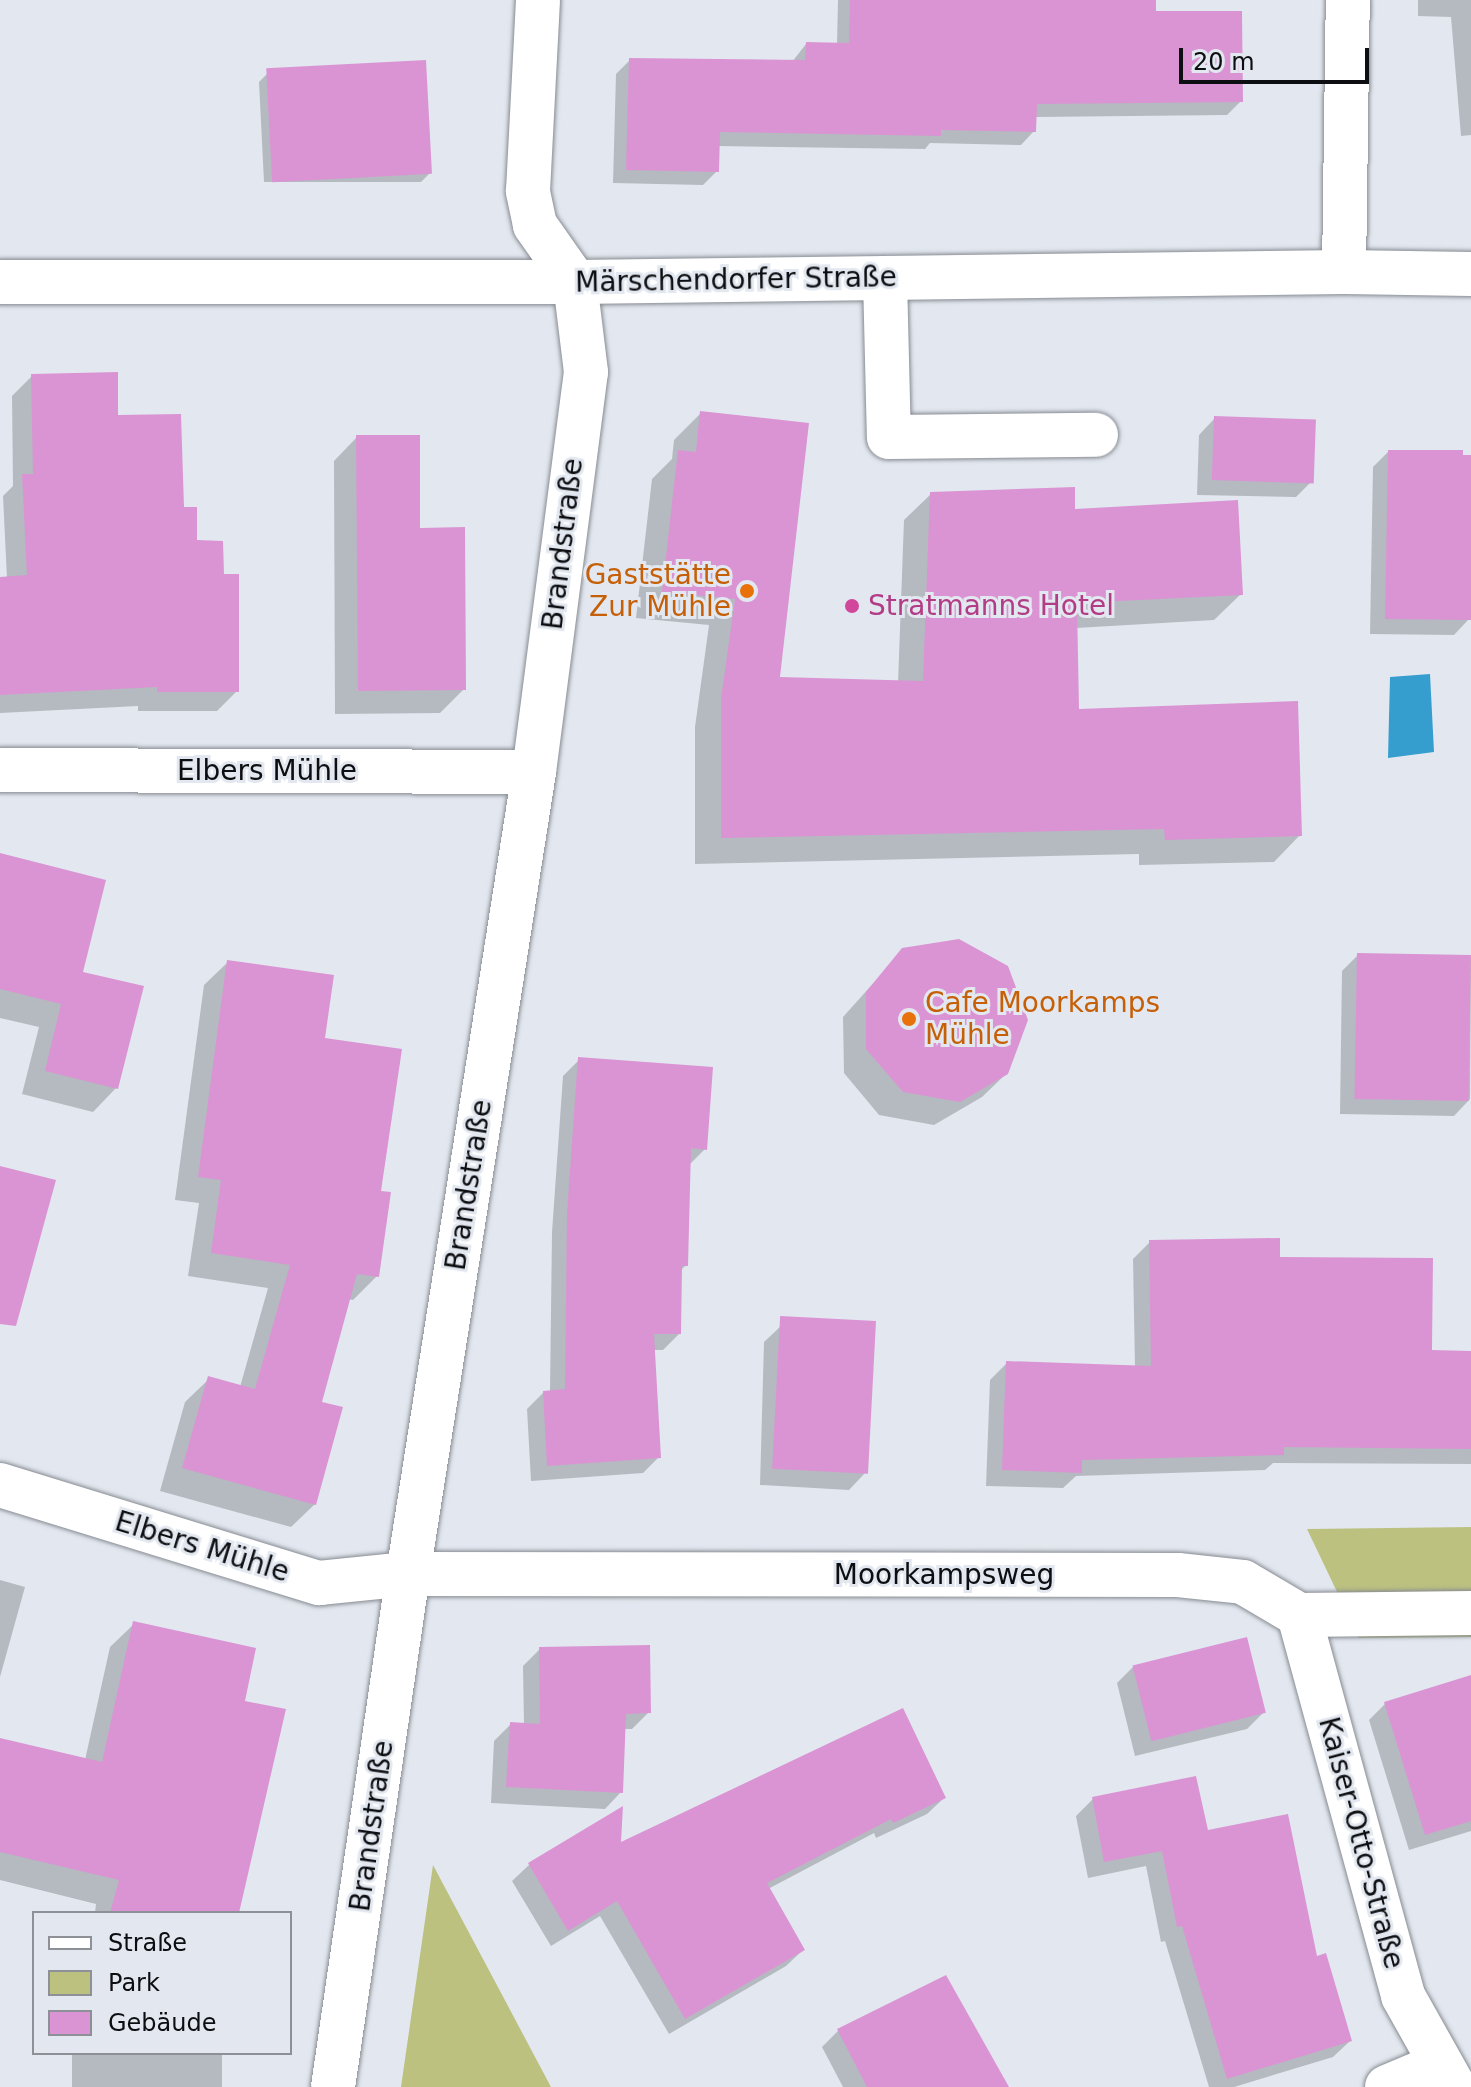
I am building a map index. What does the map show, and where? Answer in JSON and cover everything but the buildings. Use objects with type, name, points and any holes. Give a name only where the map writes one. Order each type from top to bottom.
[{"type":"street","points":[[538,0],[528,191],[535,225],[575,282]]},
{"type":"street","points":[[1344,272],[1348,0]]},
{"type":"street","name":"Märschendorfer Straße","points":[[0,282],[575,282],[1344,272],[1471,274]]},
{"type":"street","points":[[885,278],[889,437],[1096,435]]},
{"type":"street","name":"Brandstraße","points":[[333,2087],[408,1574],[534,772],[586,372],[575,282]]},
{"type":"street","name":"Elbers Mühle","points":[[0,770],[534,772]]},
{"type":"street","name":"Elbers Mühle","points":[[0,1485],[319,1583],[408,1574]]},
{"type":"street","name":"Moorkampsweg","points":[[408,1574],[1178,1575],[1243,1582],[1299,1615]]},
{"type":"street","points":[[1299,1615],[1471,1613]]},
{"type":"street","name":"Kaiser-Otto-Straße","points":[[1299,1615],[1403,1996],[1447,2076],[1387,2087]]},
{"type":"green space","points":[[1471,1527],[1471,1637],[1359,1638],[1307,1529]]},
{"type":"green space","points":[[433,1865],[551,2087],[401,2087]]},
{"type":"water","points":[[1430,674],[1434,752],[1388,758],[1390,677]]},
{"type":"place","name":"Gaststätte Zur Mühle","points":[[747,591]]},
{"type":"place","name":"Stratmanns Hotel","points":[[852,606]]},
{"type":"place","name":"Cafe Moorkamps Mühle","points":[[909,1019]]}]
